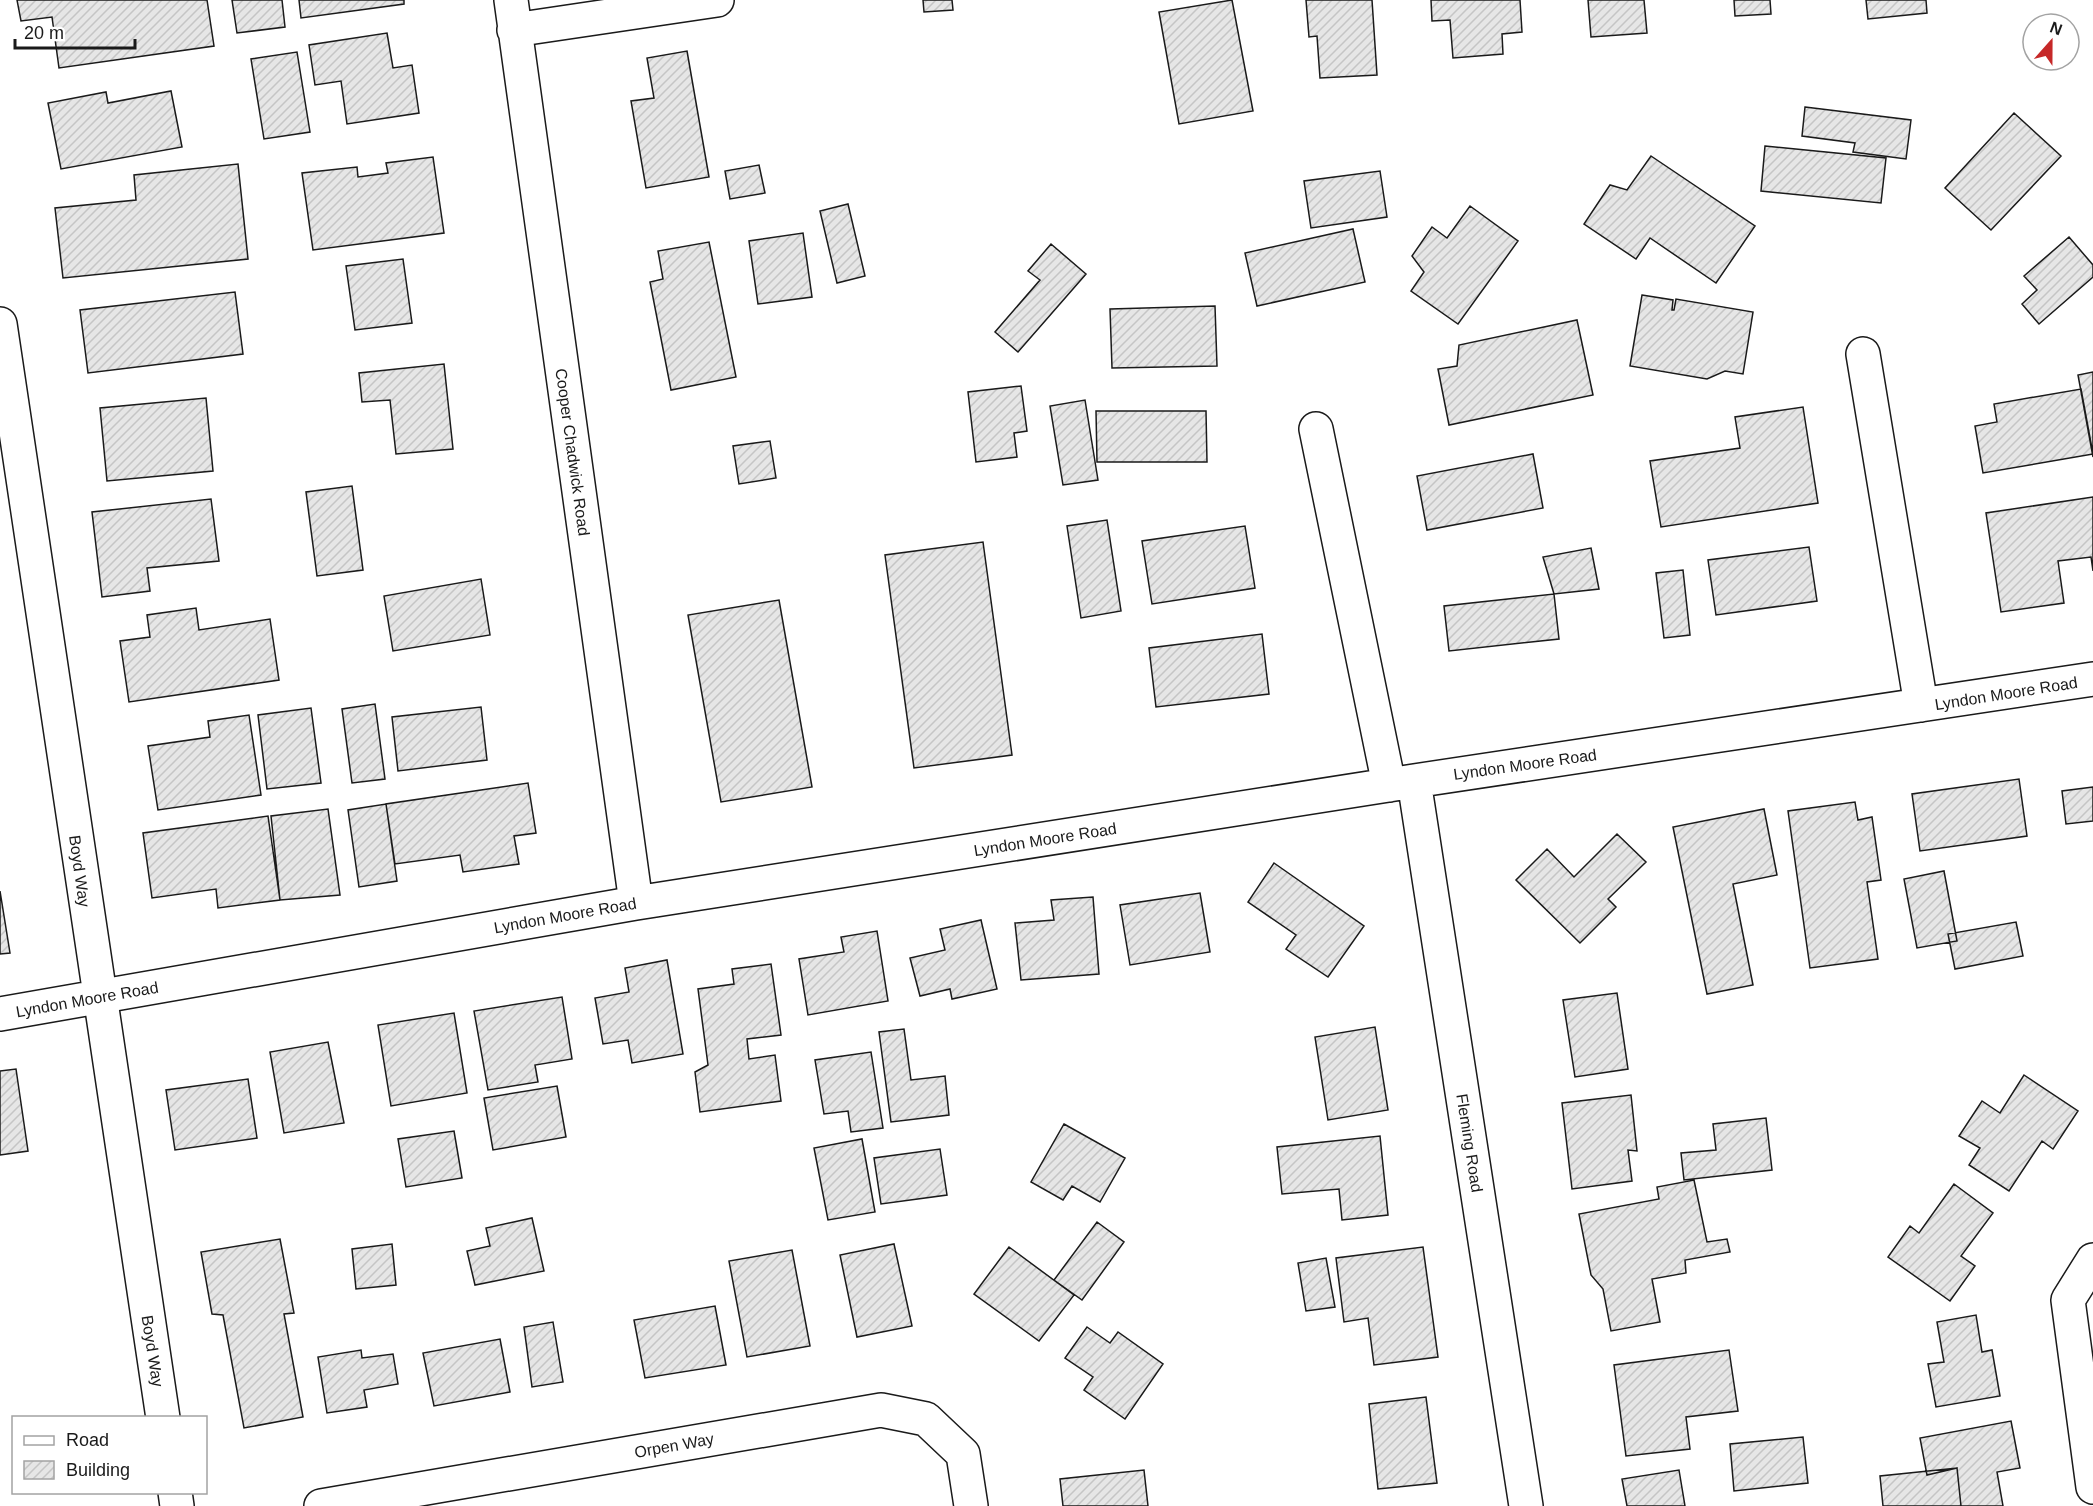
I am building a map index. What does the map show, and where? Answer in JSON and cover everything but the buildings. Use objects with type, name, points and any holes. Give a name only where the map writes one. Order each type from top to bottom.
[{"type":"street","points":[[512,15],[717,0]]},
{"type":"street","name":"Cooper Chadwick Road","points":[[512,15],[636,903]]},
{"type":"street","name":"Boyd Way","points":[[0,324],[163,1416]]},
{"type":"street","points":[[1863,354],[1921,705]]},
{"type":"street","name":"Fleming Road","points":[[1316,429],[1402,783],[1526,1506]]},
{"type":"street","name":"Lyndon Moore Road","points":[[0,1014],[636,903],[1402,783],[2093,679]]},
{"type":"street","points":[[2093,1260],[2068,1300],[2093,1487]]},
{"type":"street","name":"Orpen Way","points":[[321,1506],[881,1410],[926,1419],[963,1454],[971,1506]]}]
